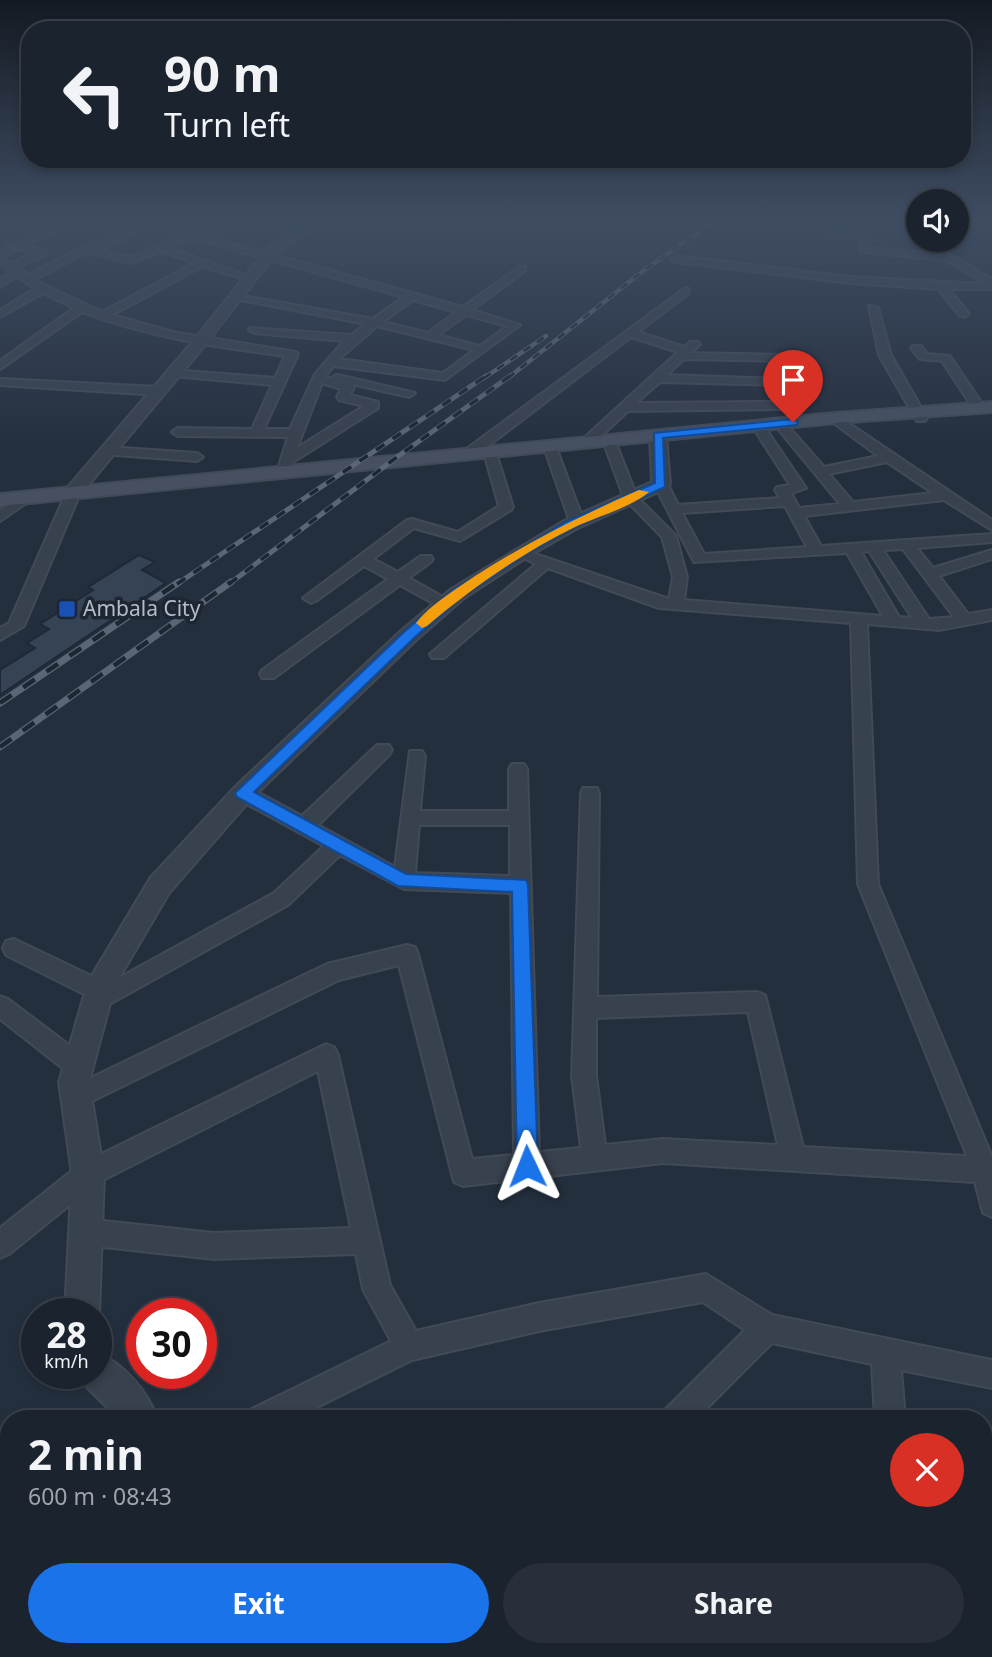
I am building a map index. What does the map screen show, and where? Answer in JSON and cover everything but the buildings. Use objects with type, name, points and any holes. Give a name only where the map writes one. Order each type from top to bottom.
[{"type":"main road","points":[[494,453],[611,446],[774,423],[839,421],[988,409]]},
{"type":"main road","points":[[0,500],[180,481],[286,466],[466,456],[587,442],[658,439]]},
{"type":"main road","points":[[0,493],[74,491]]},
{"type":"street","points":[[0,314],[30,296]]},
{"type":"street","points":[[59,296],[145,331],[200,342],[292,354],[256,433]]},
{"type":"street","points":[[103,316],[139,296]]},
{"type":"street","points":[[236,296],[262,316],[297,321],[376,323],[481,349]]},
{"type":"street","points":[[0,635],[16,626],[74,491],[236,296]]},
{"type":"street","points":[[286,466],[295,433],[320,376],[355,339],[412,296]]},
{"type":"street","points":[[332,362],[445,377],[515,326],[413,296]]},
{"type":"street","points":[[430,336],[484,296]]},
{"type":"street","points":[[466,456],[678,296]]},
{"type":"street","points":[[949,296],[964,314]]},
{"type":"street","points":[[1,364],[82,307]]},
{"type":"street","points":[[873,308],[885,355],[919,415]]},
{"type":"street","points":[[262,316],[297,321],[355,339]]},
{"type":"street","points":[[243,348],[262,316]]},
{"type":"street","points":[[630,332],[687,350],[785,354],[774,423],[799,488],[782,490],[817,551]]},
{"type":"street","points":[[917,348],[924,357],[946,358],[988,409]]},
{"type":"street","points":[[0,350],[20,351]]},
{"type":"street","points":[[587,442],[687,350]]},
{"type":"street","points":[[173,373],[279,382]]},
{"type":"street","points":[[320,376],[408,393]]},
{"type":"street","points":[[286,466],[374,405],[343,397],[348,387],[320,376]]},
{"type":"street","points":[[657,378],[781,382]]},
{"type":"street","points":[[0,382],[159,391]]},
{"type":"street","points":[[625,407],[774,423],[850,507]]},
{"type":"street","points":[[839,421],[992,526]]},
{"type":"street","points":[[178,432],[295,433]]},
{"type":"street","points":[[180,481],[214,432]]},
{"type":"street","points":[[658,439],[661,484],[699,559],[992,538]]},
{"type":"street","points":[[611,446],[631,498],[669,536],[680,578],[676,604]]},
{"type":"street","points":[[551,450],[576,522]]},
{"type":"street","points":[[107,451],[197,457]]},
{"type":"street","points":[[311,598],[412,523],[460,537],[506,507],[494,453]]},
{"type":"street","points":[[821,472],[890,458]]},
{"type":"street","points":[[83,1298],[88,1174],[74,1082],[102,982],[160,885],[243,793],[445,604],[520,553],[576,522],[661,484]]},
{"type":"street","points":[[674,509],[850,507],[946,496]]},
{"type":"street","points":[[0,517],[24,498]]},
{"type":"street","points":[[906,544],[965,621]]},
{"type":"street","points":[[874,547],[925,625]]},
{"type":"street","points":[[852,548],[895,622]]},
{"type":"street","points":[[520,553],[659,603],[925,625],[992,615]]},
{"type":"street","points":[[929,574],[992,554]]},
{"type":"street","points":[[363,559],[445,604]]},
{"type":"street","points":[[268,674],[426,559]]},
{"type":"street","points":[[438,654],[547,562]]},
{"type":"street","points":[[0,617],[16,626]]},
{"type":"street","points":[[859,620],[868,884],[990,1188]]},
{"type":"street","points":[[304,826],[383,750]]},
{"type":"street","points":[[404,881],[416,756]]},
{"type":"street","points":[[517,769],[527,1166]]},
{"type":"street","points":[[243,793],[404,881],[520,885]]},
{"type":"street","points":[[590,793],[584,1076],[595,1159]]},
{"type":"street","points":[[410,818],[519,818]]},
{"type":"street","points":[[98,996],[281,899],[338,845]]},
{"type":"street","points":[[14,948],[98,996]]},
{"type":"street","points":[[76,1097],[335,971],[407,954],[463,1173],[663,1151],[794,1159],[990,1188]]},
{"type":"street","points":[[587,1007],[757,1002],[794,1159]]},
{"type":"street","points":[[0,1006],[78,1066]]},
{"type":"street","points":[[0,1245],[88,1174],[326,1055],[377,1289],[409,1347]]},
{"type":"street","points":[[85,1232],[214,1246],[367,1241]]},
{"type":"street","points":[[280,1410],[409,1347],[540,1317],[706,1288],[767,1328],[992,1374]]},
{"type":"street","points":[[685,1410],[767,1328]]},
{"type":"street","points":[[887,1353],[890,1410]]},
{"type":"street","points":[[111,1389],[127,1410]]},
{"type":"railway","points":[[508,378],[611,296]]},
{"type":"railway","points":[[484,378],[546,336]]},
{"type":"railway","points":[[177,584],[486,376]]},
{"type":"railway","points":[[229,584],[397,457],[510,376]]},
{"type":"railway","points":[[0,703],[179,582]]},
{"type":"railway","points":[[0,747],[231,582]]},
{"type":"slow traffic","points":[[422,623],[457,594],[520,553],[570,525],[643,492]]},
{"type":"place","name":"Ambala City","points":[[67,609]]},
{"type":"route","points":[[527,1166],[520,885],[404,881],[243,793],[409,635],[457,594],[520,553],[570,525],[661,484],[657,436],[793,422]]}]
